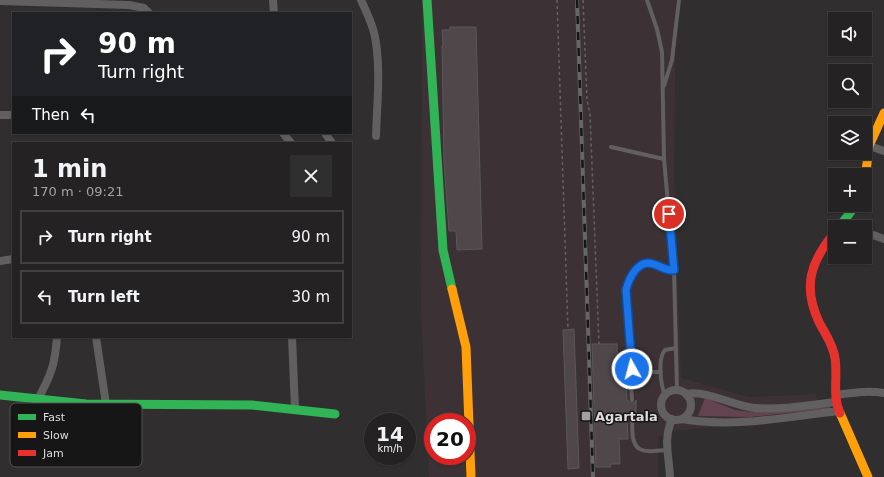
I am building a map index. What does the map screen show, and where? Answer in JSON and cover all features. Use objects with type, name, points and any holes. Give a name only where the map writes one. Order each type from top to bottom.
[{"type":"street","points":[[273,0],[274,12]]},
{"type":"street","points":[[361,0],[375,36],[376,43],[378,73],[376,136]]},
{"type":"street","points":[[427,0],[443,250],[466,347],[471,477]]},
{"type":"street","points":[[0,1],[97,2],[139,7],[144,8],[147,12]]},
{"type":"street","points":[[872,138],[884,113]]},
{"type":"street","points":[[0,115],[12,115]]},
{"type":"street","points":[[284,134],[290,142]]},
{"type":"street","points":[[872,147],[884,151]]},
{"type":"street","points":[[872,235],[884,239]]},
{"type":"street","points":[[828,241],[821,250],[810,276],[810,299],[813,309],[834,350],[837,362],[837,403],[868,477]]},
{"type":"street","points":[[0,261],[12,259]]},
{"type":"street","points":[[38,399],[55,363],[57,338]]},
{"type":"street","points":[[96,338],[106,403]]},
{"type":"street","points":[[292,338],[295,409]]},
{"type":"street","points":[[837,403],[755,408],[731,403],[705,394],[686,394],[677,390],[672,391],[665,396],[661,404],[664,413],[672,419],[708,422],[739,422],[837,403],[861,391],[884,393]]},
{"type":"street","points":[[682,419],[691,408],[689,398],[686,394]]},
{"type":"street","points":[[0,395],[76,403]]},
{"type":"street","points":[[142,404],[252,405],[335,414]]},
{"type":"street","points":[[670,477],[667,434],[672,419]]},
{"type":"lane","points":[[647,0],[657,28],[662,52],[664,159],[674,270],[677,390]]},
{"type":"lane","points":[[663,88],[672,60],[679,0]]},
{"type":"lane","points":[[611,147],[664,159]]},
{"type":"lane","points":[[632,400],[631,383],[634,374],[630,364],[626,297],[628,283],[630,277],[645,263],[655,264],[664,270],[674,270]]},
{"type":"lane","points":[[665,396],[661,384],[660,363],[662,353],[669,348],[676,348]]},
{"type":"lane","points":[[634,374],[643,372],[661,372]]},
{"type":"lane","points":[[632,413],[633,440],[638,448],[647,451],[667,450]]},
{"type":"path","points":[[557,0],[568,330]]},
{"type":"path","points":[[583,0],[587,100],[590,114],[598,344]]},
{"type":"shaded area","points":[[422,0],[676,0],[674,172],[681,378],[749,397],[816,394],[820,416],[672,431],[658,437],[658,477],[429,477],[428,465],[476,465],[476,413],[426,413],[421,313]]},
{"type":"shaded area","points":[[705,398],[735,410],[751,412],[830,408],[750,417],[698,416]]},
{"type":"building","points":[[450,27],[476,27],[482,249],[457,250],[456,231],[449,231],[444,162],[442,30],[450,30]]},
{"type":"building","points":[[574,329],[579,468],[568,469],[563,330]]},
{"type":"building","points":[[592,344],[617,344],[618,373],[626,372],[627,400],[634,403],[636,400],[636,413],[632,410],[627,413],[628,439],[619,439],[620,464],[610,464],[611,467],[596,467]]},
{"type":"railway","points":[[577,0],[593,477]]},
{"type":"traffic: fast","points":[[427,0],[443,250],[452,289]]},
{"type":"traffic: fast","points":[[844,220],[851,212]]},
{"type":"traffic: fast","points":[[0,395],[76,403]]},
{"type":"traffic: fast","points":[[142,404],[252,405],[335,414]]},
{"type":"traffic: slow","points":[[866,168],[869,146],[884,113]]},
{"type":"traffic: slow","points":[[452,289],[466,347],[471,477]]},
{"type":"traffic: slow","points":[[840,413],[868,477]]},
{"type":"traffic: jam","points":[[828,242],[820,253],[815,264],[810,285],[814,309],[834,353],[836,365],[836,400],[840,413]]},
{"type":"place","name":"Agartala","points":[[586,416]]},
{"type":"route","points":[[632,369],[630,364],[626,290],[630,277],[640,265],[650,263],[655,264],[664,270],[674,270],[669,214]]}]
